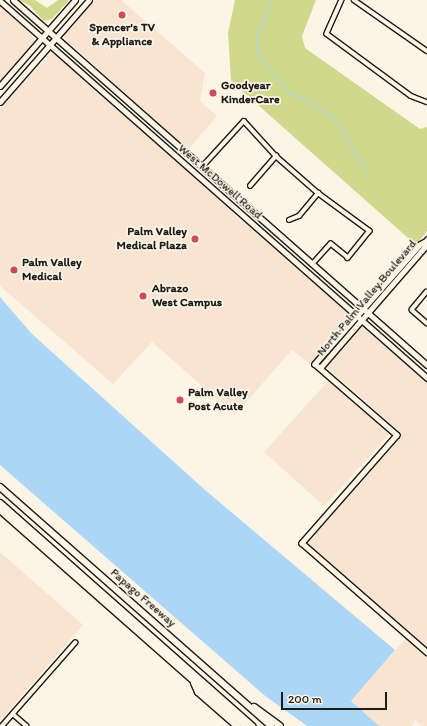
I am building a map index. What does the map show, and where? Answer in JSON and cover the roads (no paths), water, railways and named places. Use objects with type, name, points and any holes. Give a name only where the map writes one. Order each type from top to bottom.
[{"type":"highway","name":"Papago Freeway","points":[[0,487],[271,726]]},
{"type":"highway","points":[[0,503],[252,726]]},
{"type":"highway","points":[[0,510],[245,726]]},
{"type":"highway","points":[[191,678],[198,692],[236,726]]},
{"type":"highway","points":[[241,700],[280,726]]},
{"type":"main road","name":"West McDowell Road","points":[[13,0],[57,37],[427,365]]},
{"type":"main road","name":"West McDowell Road","points":[[0,1],[427,378]]},
{"type":"main road","points":[[136,121],[142,113]]},
{"type":"street","points":[[0,86],[75,0]]},
{"type":"street","points":[[0,102],[88,0]]},
{"type":"street","points":[[342,0],[327,34],[400,89],[418,100],[427,102]]},
{"type":"street","points":[[354,0],[427,51]]},
{"type":"street","points":[[202,167],[244,121],[276,156],[318,193],[370,231],[348,258],[332,244],[313,264]]},
{"type":"street","points":[[250,186],[276,156]]},
{"type":"street","points":[[289,220],[299,216],[318,193]]},
{"type":"street","name":"North Palm Valley Boulevard","points":[[427,240],[424,248],[320,368],[315,364],[363,308],[420,245],[427,240]]},
{"type":"street","points":[[427,292],[412,310],[427,323]]},
{"type":"street","points":[[320,368],[397,435],[302,543],[427,652]]},
{"type":"street","points":[[2,726],[75,643]]},
{"type":"street","points":[[13,714],[27,726]]},
{"type":"water","points":[[0,297],[32,334],[205,490],[395,650],[351,701],[379,726],[307,726],[264,695],[0,465]]},
{"type":"waterway","points":[[271,0],[256,40],[256,52],[287,92],[315,104],[334,119],[368,172]]},
{"type":"place","name":"Spencer's TV & Appliance","points":[[122,15]]},
{"type":"place","name":"Goodyear KinderCare","points":[[213,93]]},
{"type":"place","name":"Palm Valley Medical Plaza","points":[[195,239]]},
{"type":"place","name":"Palm Valley Medical","points":[[14,270]]},
{"type":"place","name":"Abrazo West Campus","points":[[143,296]]},
{"type":"place","name":"Palm Valley Post Acute","points":[[180,400]]}]
